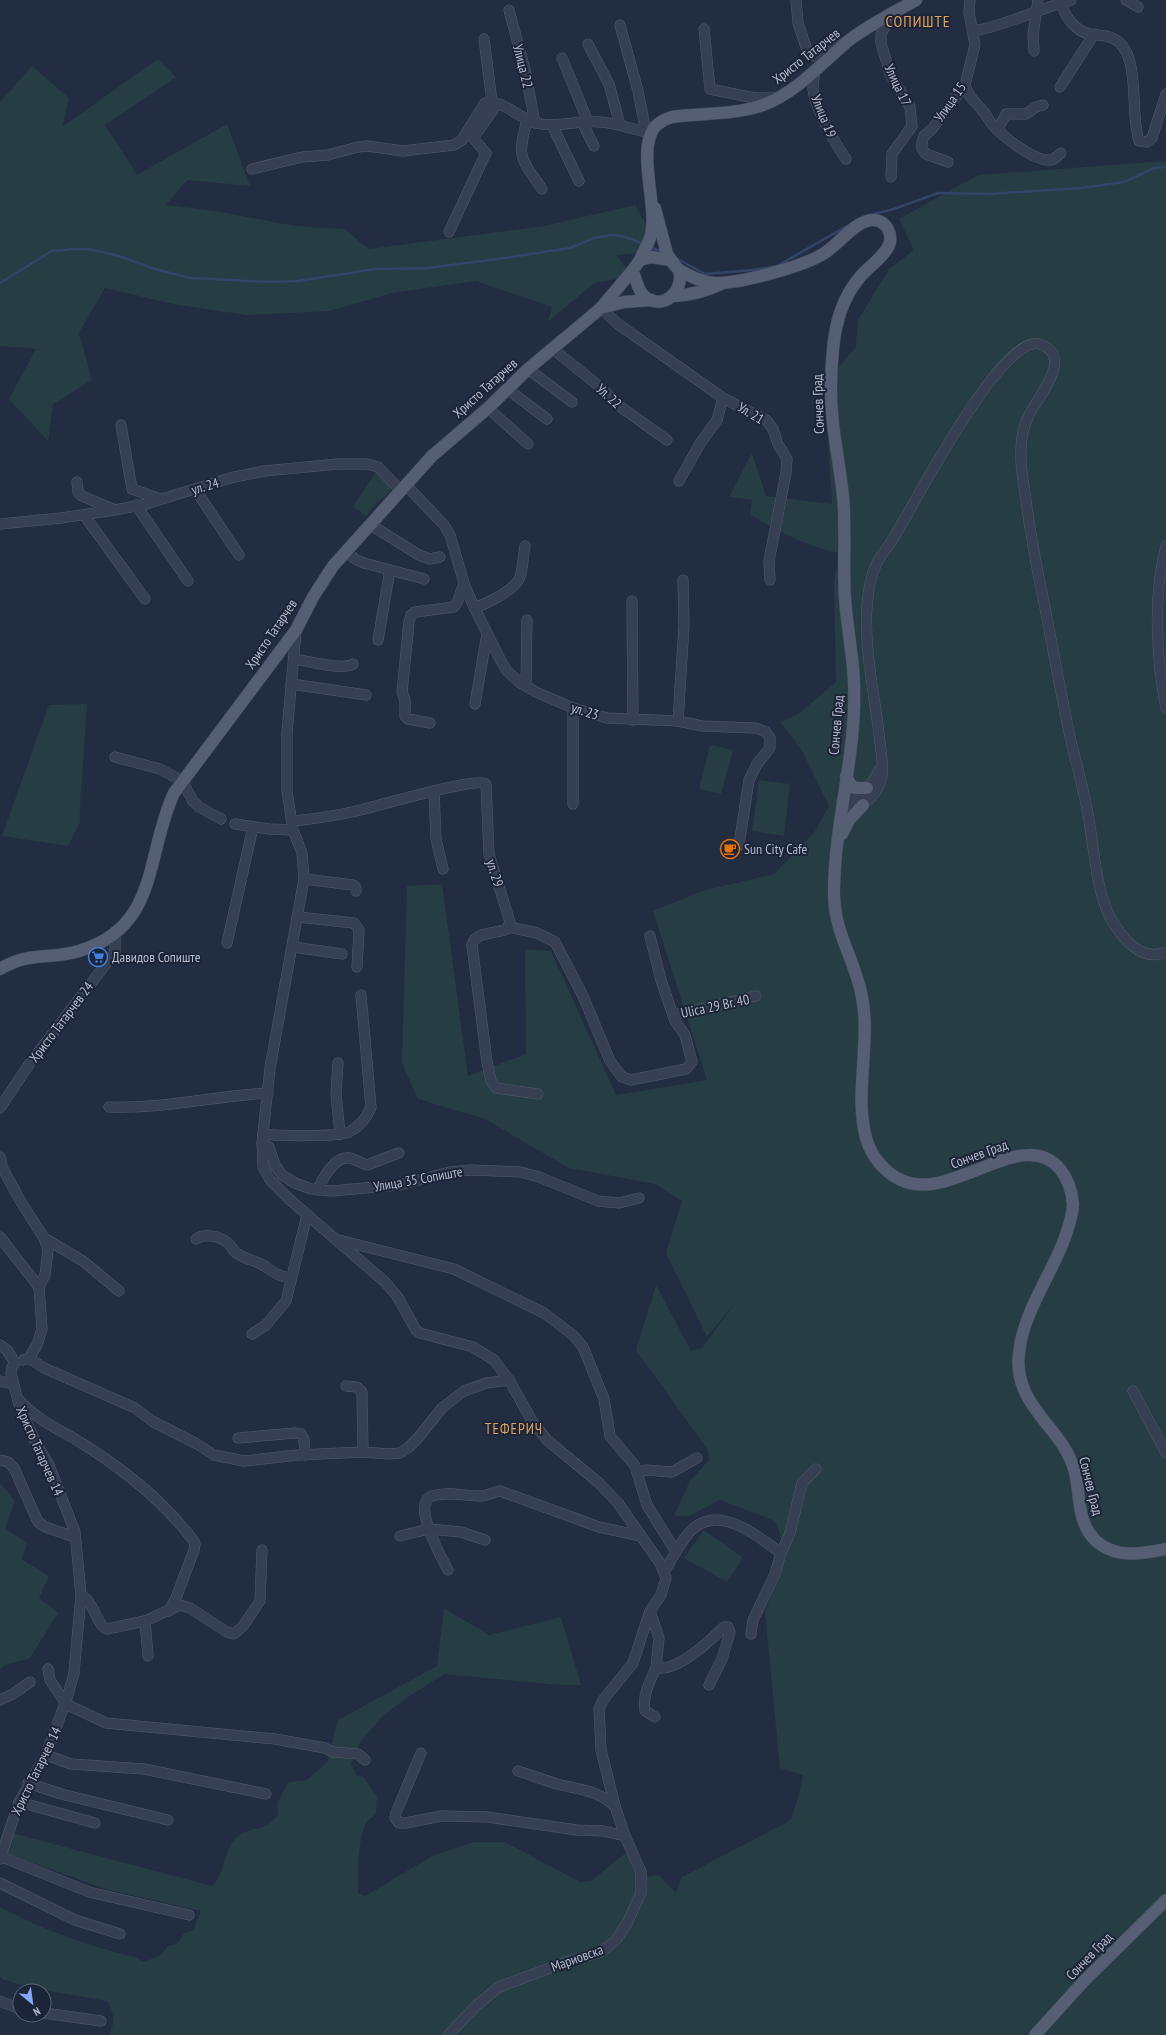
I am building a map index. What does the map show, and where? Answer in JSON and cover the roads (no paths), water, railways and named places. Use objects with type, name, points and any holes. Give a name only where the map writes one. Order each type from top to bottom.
[{"type":"main road","name":"Христо Татарчев","points":[[649,132],[663,120],[672,117],[744,110],[763,105],[792,89],[850,40],[892,13],[916,0]]},
{"type":"main road","points":[[649,132],[648,159],[651,191],[651,234],[640,260],[632,271],[640,290],[647,298],[661,301],[674,296],[685,296],[702,292],[727,282]]},
{"type":"main road","points":[[651,191],[667,254],[677,267],[680,286],[674,296]]},
{"type":"main road","name":"Сончев Град","points":[[727,282],[749,279],[814,259],[840,241],[856,226],[868,220],[877,220],[884,224],[889,230],[890,238],[887,249],[861,276],[843,303],[838,315],[831,378],[831,417],[843,493],[845,597],[855,688],[852,731],[842,801],[835,867],[834,906],[840,933],[863,1000],[866,1027],[863,1120],[870,1150],[885,1170],[902,1181],[918,1186],[937,1184],[958,1178],[1016,1156],[1032,1155],[1043,1157],[1062,1172],[1070,1189],[1073,1208],[1061,1247],[1026,1321],[1018,1356],[1022,1387],[1034,1409],[1067,1453],[1074,1470],[1081,1513],[1091,1535],[1109,1550],[1120,1553],[1143,1554],[1166,1549]]},
{"type":"main road","points":[[640,260],[651,257],[664,258],[677,267],[706,282],[727,282]]},
{"type":"main road","name":"Христо Татарчев","points":[[0,969],[13,961],[24,958],[78,951],[99,944],[125,926],[139,904],[149,880],[169,804],[182,780],[296,630],[323,580],[333,566],[371,526],[436,452],[488,408],[528,369],[553,350],[602,308],[632,271]]},
{"type":"main road","name":"Христо Татарчев","points":[[602,308],[624,302],[652,300]]},
{"type":"main road","points":[[846,776],[850,784],[855,788],[867,788]]},
{"type":"main road","points":[[838,844],[849,820],[863,805]]},
{"type":"main road","name":"Сончев Град","points":[[1035,2035],[1083,1982],[1166,1900]]},
{"type":"street","points":[[796,0],[798,23],[802,38],[810,55],[814,56],[833,46],[850,40]]},
{"type":"street","name":"Улица 15","points":[[948,162],[926,154],[922,149],[922,142],[924,136],[932,129],[965,85],[975,45],[974,31],[969,12],[970,0]]},
{"type":"street","points":[[1034,51],[1033,35],[1038,0]]},
{"type":"street","points":[[974,31],[996,26],[1037,10],[1071,0]]},
{"type":"street","points":[[1126,0],[1138,7]]},
{"type":"street","points":[[1061,3],[1065,14],[1071,22],[1083,31],[1110,36],[1119,42],[1127,54],[1130,61],[1135,96],[1136,132],[1139,141],[1148,142],[1152,138],[1166,94]]},
{"type":"street","name":"Улица 22","points":[[509,10],[525,70],[531,121],[521,145],[522,159],[542,189]]},
{"type":"street","name":"Улица 17","points":[[892,13],[881,34],[881,43],[890,74],[906,98],[912,121],[912,126],[892,154],[892,177]]},
{"type":"street","points":[[252,169],[302,157],[328,155],[358,147],[367,146],[403,151],[454,144],[462,140],[485,103],[494,103],[531,121],[552,125],[585,122],[620,125],[649,132],[620,25]]},
{"type":"street","points":[[704,29],[710,89],[754,98],[777,98]]},
{"type":"street","points":[[1060,87],[1094,34]]},
{"type":"street","points":[[449,232],[486,153],[473,138],[494,103],[484,39]]},
{"type":"street","points":[[588,44],[610,84],[620,125]]},
{"type":"street","points":[[562,58],[594,146]]},
{"type":"street","name":"Улица 19","points":[[814,70],[815,80],[813,89],[816,99],[833,141],[846,159]]},
{"type":"street","points":[[965,85],[967,94],[1010,141],[1040,158],[1050,160],[1061,153]]},
{"type":"street","points":[[998,129],[1006,114],[1026,114],[1042,105]]},
{"type":"street","points":[[552,125],[579,181]]},
{"type":"street","name":"Ул. 21","points":[[602,308],[618,324],[723,398],[766,420],[773,429],[778,444],[787,459],[786,473],[769,561],[770,580]]},
{"type":"street","points":[[842,801],[850,807],[863,805],[872,796],[880,783],[882,772],[866,623],[870,585],[876,564],[896,536],[945,447],[997,372],[1020,350],[1035,343],[1041,345],[1046,348],[1054,358],[1055,371],[1030,412],[1024,427],[1021,464],[1030,531],[1068,727],[1091,825],[1104,901],[1109,914],[1122,936],[1131,945],[1150,955],[1166,952]]},
{"type":"street","name":"Ул. 22","points":[[553,350],[605,391],[615,403],[667,440]]},
{"type":"street","points":[[528,369],[572,402]]},
{"type":"street","points":[[507,389],[547,420]]},
{"type":"street","points":[[679,481],[701,442],[717,420],[723,398]]},
{"type":"street","points":[[488,408],[528,444]]},
{"type":"street","points":[[121,425],[132,489],[160,499]]},
{"type":"street","name":"ул. 24","points":[[0,524],[84,515],[115,510],[264,471],[338,464],[367,464],[378,467],[404,488]]},
{"type":"street","points":[[77,482],[78,492],[82,496],[115,510]]},
{"type":"street","name":"ул. 23","points":[[404,488],[444,525],[450,535],[464,584],[474,607],[507,671],[513,677],[536,692],[573,708],[607,718],[678,721],[702,726],[760,729],[766,732],[770,738],[770,748],[757,764],[749,780],[739,845]]},
{"type":"street","points":[[195,489],[239,555]]},
{"type":"street","points":[[136,505],[188,581]]},
{"type":"street","points":[[84,515],[145,599]]},
{"type":"street","points":[[371,526],[419,556],[430,559],[440,557]]},
{"type":"street","points":[[474,607],[484,604],[517,584],[520,577],[525,546]]},
{"type":"street","points":[[1166,546],[1159,582],[1158,616],[1159,670],[1166,708]]},
{"type":"street","points":[[347,552],[355,560],[424,579]]},
{"type":"street","points":[[378,640],[390,570]]},
{"type":"street","points":[[678,721],[684,626],[683,580]]},
{"type":"street","points":[[430,723],[408,719],[405,716],[405,700],[402,692],[409,622],[411,615],[415,612],[454,607],[464,584]]},
{"type":"street","points":[[632,601],[633,720]]},
{"type":"street","points":[[526,685],[527,620]]},
{"type":"street","points":[[296,630],[287,733],[287,791],[293,826],[302,853],[304,879],[293,947],[270,1068],[263,1138],[263,1161],[265,1172],[279,1190],[388,1285],[420,1333],[460,1342],[483,1352],[502,1369],[524,1408],[547,1440],[599,1483],[618,1504],[641,1536],[664,1572],[665,1585],[650,1612],[659,1638],[656,1668],[646,1694],[644,1705],[645,1711],[655,1717]]},
{"type":"street","points":[[475,704],[487,632]]},
{"type":"street","points":[[294,659],[344,667],[348,667],[353,664]]},
{"type":"street","points":[[292,684],[366,695]]},
{"type":"street","points":[[573,708],[573,804]]},
{"type":"street","points":[[115,758],[160,769],[182,780],[193,801],[198,807],[221,819]]},
{"type":"street","points":[[842,801],[855,798],[867,788],[874,779],[881,764]]},
{"type":"street","name":"ул. 29","points":[[235,824],[253,827],[293,826],[355,812],[434,791],[478,782],[486,784],[488,788],[489,854],[508,914],[509,926]]},
{"type":"street","points":[[434,791],[436,839],[443,868]]},
{"type":"street","points":[[227,943],[253,827]]},
{"type":"street","points":[[304,879],[353,885],[356,888],[356,891]]},
{"type":"street","points":[[298,917],[354,923],[359,930],[357,967]]},
{"type":"street","points":[[538,1094],[496,1088],[491,1081],[487,1062],[472,945],[474,940],[479,936],[504,930],[509,926],[537,933],[556,942],[584,996],[610,1062],[618,1074],[631,1080],[686,1069],[692,1062],[686,1040],[673,1015],[661,980],[650,936]]},
{"type":"street","name":"Христо Татарчев 24","points":[[0,1108],[30,1063],[115,952],[115,934]]},
{"type":"street","points":[[293,947],[342,954]]},
{"type":"street","points":[[263,1138],[348,1133],[361,1124],[368,1115],[371,1107],[361,995]]},
{"type":"street","name":"Ulica 29 Br. 40","points":[[673,1015],[756,996]]},
{"type":"street","points":[[338,1063],[336,1094],[340,1134]]},
{"type":"street","points":[[109,1107],[154,1107],[217,1097],[268,1093]]},
{"type":"street","name":"Улица 35 Сопиште","points":[[263,1138],[269,1147],[275,1165],[282,1175],[295,1183],[317,1190],[331,1191],[399,1185],[450,1172],[471,1170],[520,1172],[539,1177],[598,1201],[619,1203],[639,1198]]},
{"type":"street","points":[[317,1190],[327,1173],[342,1159],[349,1158],[367,1165],[399,1153]]},
{"type":"street","points":[[0,1157],[3,1169],[21,1202],[44,1238],[48,1258],[45,1275],[39,1287],[42,1329],[37,1345],[29,1358],[15,1363],[7,1350],[0,1345]]},
{"type":"street","points":[[252,1334],[266,1325],[281,1309],[286,1300],[291,1278],[298,1259],[307,1214]]},
{"type":"street","points":[[196,1239],[202,1235],[219,1238],[227,1242],[236,1253],[243,1257],[259,1263],[281,1277],[291,1278]]},
{"type":"street","points":[[0,1237],[39,1287]]},
{"type":"street","points":[[44,1238],[83,1261],[119,1291]]},
{"type":"street","points":[[336,1239],[454,1269],[544,1313],[574,1336],[583,1347],[604,1399],[610,1436],[638,1472],[647,1505],[676,1552]]},
{"type":"street","points":[[29,1358],[44,1368],[135,1408],[152,1421],[222,1458],[244,1461],[305,1455],[363,1452],[389,1454],[400,1453],[418,1438],[446,1404],[464,1390],[486,1383],[509,1380]]},
{"type":"street","name":"Христо Татарчев 14","points":[[0,1857],[2,1836],[28,1784],[46,1755],[66,1704],[74,1673],[81,1595],[75,1532],[49,1465],[35,1441],[13,1384],[12,1367],[15,1363]]},
{"type":"street","points":[[0,1381],[13,1384]]},
{"type":"street","points":[[346,1386],[357,1387],[362,1392],[363,1452]]},
{"type":"street","points":[[1133,1391],[1166,1453]]},
{"type":"street","points":[[18,1398],[40,1419],[96,1452],[134,1481],[162,1506],[193,1540],[195,1544],[194,1550],[176,1598],[169,1611]]},
{"type":"street","points":[[238,1438],[295,1433],[301,1434],[304,1439],[305,1455]]},
{"type":"street","points":[[638,1472],[646,1470],[672,1472],[697,1458]]},
{"type":"street","points":[[0,1460],[8,1462],[14,1468],[38,1522],[41,1525],[66,1532],[76,1538]]},
{"type":"street","points":[[751,1634],[753,1620],[775,1574],[781,1553],[790,1533],[802,1483],[816,1469]]},
{"type":"street","points":[[448,1570],[429,1529],[423,1505],[428,1498],[444,1494],[481,1496],[500,1491],[599,1527],[641,1536]]},
{"type":"street","points":[[664,1572],[676,1552],[694,1528],[716,1519],[729,1522],[745,1529],[781,1553]]},
{"type":"street","points":[[400,1536],[429,1529],[461,1532],[485,1540]]},
{"type":"street","points":[[81,1595],[91,1603],[104,1628],[112,1629],[145,1621],[180,1605],[186,1606],[231,1634],[237,1633],[260,1601],[262,1550]]},
{"type":"street","name":"Мариовска","points":[[448,2035],[486,1997],[499,1988],[566,1962],[601,1952],[616,1940],[634,1908],[641,1892],[641,1872],[625,1836],[615,1806],[601,1750],[599,1710],[603,1700],[633,1663],[650,1612]]},
{"type":"street","points":[[145,1621],[148,1656]]},
{"type":"street","points":[[656,1668],[663,1669],[673,1666],[709,1643],[724,1627],[727,1626],[730,1632],[725,1651],[710,1685]]},
{"type":"street","points":[[48,1669],[50,1680],[66,1704],[99,1720],[114,1725],[275,1739],[325,1748],[333,1752],[358,1754],[366,1760]]},
{"type":"street","points":[[0,1700],[13,1694],[30,1682]]},
{"type":"street","points":[[421,1752],[396,1813],[395,1818],[399,1822],[406,1823],[440,1816],[481,1816],[577,1830],[612,1832],[625,1836]]},
{"type":"street","points":[[46,1755],[71,1764],[144,1769],[266,1794]]},
{"type":"street","points":[[518,1771],[556,1783],[593,1791],[615,1806]]},
{"type":"street","points":[[28,1784],[61,1794],[168,1820]]},
{"type":"street","points":[[19,1802],[95,1823]]},
{"type":"street","points":[[0,1857],[89,1892],[189,1916]]},
{"type":"street","points":[[0,1883],[75,1920],[120,1934]]},
{"type":"street","points":[[0,2001],[12,2005]]},
{"type":"street","points":[[52,2014],[101,2021]]},
{"type":"waterway","points":[[870,215],[894,209],[938,193],[989,194],[1081,188],[1124,182],[1154,168],[1166,167]]},
{"type":"waterway","points":[[676,258],[705,274],[753,270],[777,266],[849,225]]},
{"type":"waterway","points":[[0,283],[52,251],[73,249],[88,249],[119,256],[155,269],[190,278],[271,282],[298,281],[375,269],[428,268],[498,259],[570,248],[594,238],[611,235],[622,236],[644,244]]},
{"type":"waterway","points":[[650,247],[662,252]]},
{"type":"place","name":"Sun City Cafe","points":[[730,849]]},
{"type":"place","name":"Давидов Сопиште","points":[[98,957]]},
{"type":"district","name":"СОПИШТЕ","points":[[918,21]]},
{"type":"district","name":"ТЕФЕРИЧ","points":[[514,1429]]}]
